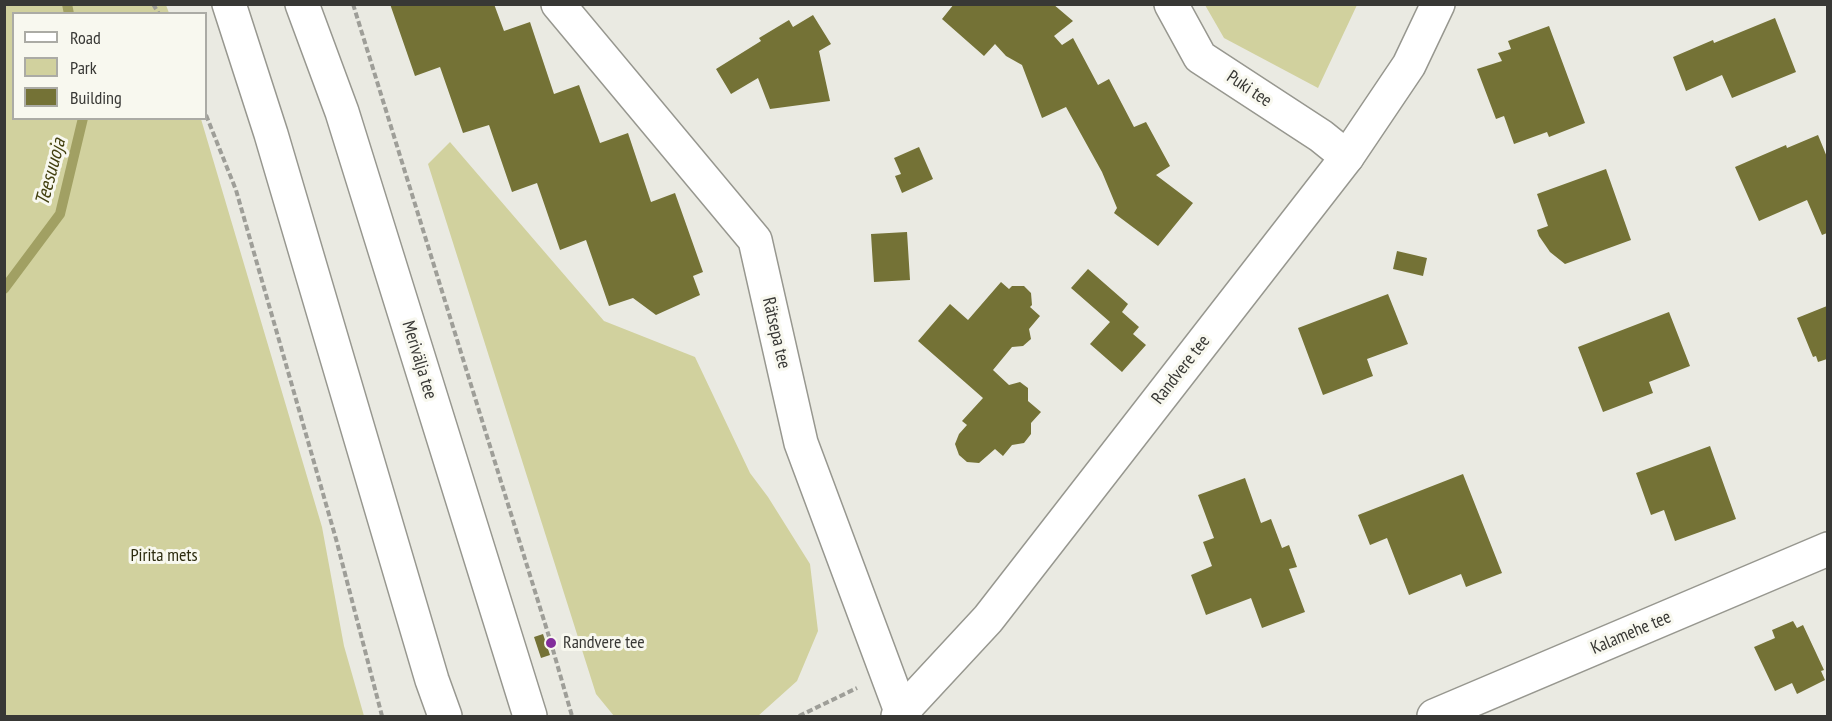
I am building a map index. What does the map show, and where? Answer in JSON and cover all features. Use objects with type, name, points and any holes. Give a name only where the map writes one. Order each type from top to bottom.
[{"type":"main road","points":[[228,4],[271,134],[428,668],[445,717]]},
{"type":"main road","name":"Merivälja tee","points":[[302,4],[342,112],[530,717]]},
{"type":"main road","name":"Rätsepa tee","points":[[558,4],[755,240],[801,443],[902,716]]},
{"type":"main road","name":"Puki tee","points":[[1171,4],[1200,57],[1321,136],[1347,157]]},
{"type":"main road","name":"Randvere tee","points":[[902,716],[988,619],[1347,157],[1409,64],[1438,4]]},
{"type":"main road","name":"Kalamehe tee","points":[[1434,717],[1827,549]]},
{"type":"path","points":[[353,4],[572,717]]},
{"type":"path","points":[[207,118],[236,190],[336,539],[382,717]]},
{"type":"green space","name":"Pirita mets","points":[[4,5],[166,5],[169,12],[12,12],[12,120],[201,120],[322,527],[344,646],[364,716],[5,716]]},
{"type":"green space","points":[[1205,5],[1357,5],[1318,88],[1224,38]]},
{"type":"green space","points":[[450,142],[604,321],[695,357],[750,473],[768,497],[810,564],[818,631],[797,681],[758,716],[614,716],[596,694],[428,164]]},
{"type":"building","points":[[390,4],[494,4],[504,31],[530,22],[554,94],[579,85],[600,143],[628,133],[651,202],[675,193],[703,272],[693,276],[700,295],[656,315],[633,298],[609,306],[586,240],[560,250],[537,183],[512,192],[489,125],[463,133],[440,67],[415,76]]},
{"type":"building","points":[[954,4],[1053,4],[1073,21],[1054,36],[1062,45],[1073,38],[1098,85],[1109,79],[1134,127],[1146,122],[1170,166],[1156,175],[1193,203],[1158,246],[1114,213],[1117,208],[1102,172],[1066,107],[1042,118],[1022,65],[1006,56],[995,44],[984,56],[942,19]]},
{"type":"building","points":[[813,15],[831,44],[819,51],[830,101],[770,109],[758,78],[731,94],[716,69],[761,41],[759,38],[789,20],[793,27]]},
{"type":"building","points":[[1775,18],[1796,72],[1732,98],[1722,75],[1686,91],[1673,57]]},
{"type":"building","points":[[1549,26],[1585,123],[1549,137],[1547,132],[1514,144],[1504,116],[1496,119],[1477,69],[1502,61],[1498,53],[1511,49],[1508,41]]},
{"type":"building","points":[[1818,135],[1827,157],[1827,233],[1822,235],[1807,200],[1759,221],[1735,167],[1786,145],[1787,148]]},
{"type":"building","points":[[919,147],[933,179],[902,193],[895,176],[901,174],[894,158]]},
{"type":"building","points":[[1606,169],[1631,240],[1565,264],[1550,252],[1539,236],[1537,230],[1548,226],[1537,194]]},
{"type":"building","points":[[907,232],[910,280],[874,282],[871,234]]},
{"type":"building","points":[[1397,251],[1427,258],[1423,276],[1393,269]]},
{"type":"building","points":[[1088,269],[1128,304],[1122,312],[1139,327],[1133,334],[1146,345],[1122,372],[1090,344],[1110,322],[1071,288]]},
{"type":"building","points":[[1001,282],[1009,289],[1012,286],[1024,286],[1031,293],[1032,305],[1030,307],[1040,316],[1029,329],[1031,339],[1023,346],[1012,347],[993,370],[1009,385],[1020,382],[1028,388],[1028,401],[1041,412],[1031,423],[1031,434],[1024,443],[1012,445],[1003,456],[995,449],[979,463],[967,462],[959,455],[955,444],[959,434],[967,425],[962,421],[983,398],[918,341],[950,304],[968,320]]},
{"type":"building","points":[[1388,294],[1408,344],[1367,359],[1373,376],[1323,395],[1298,328]]},
{"type":"building","points":[[1827,306],[1827,359],[1818,362],[1816,356],[1813,357],[1797,318]]},
{"type":"building","points":[[1669,312],[1690,366],[1649,382],[1653,393],[1603,412],[1578,347]]},
{"type":"building","points":[[1710,446],[1736,519],[1675,541],[1664,510],[1651,515],[1636,473]]},
{"type":"building","points":[[1463,474],[1502,573],[1466,587],[1461,574],[1409,595],[1387,538],[1370,545],[1358,515]]},
{"type":"building","points":[[1245,478],[1261,523],[1271,519],[1282,548],[1289,545],[1297,567],[1289,569],[1305,612],[1262,628],[1251,598],[1206,615],[1191,575],[1212,566],[1203,542],[1214,538],[1198,495]]},
{"type":"building","points":[[1793,621],[1797,628],[1803,625],[1824,670],[1821,671],[1825,680],[1797,694],[1792,683],[1775,691],[1754,647],[1775,638],[1772,630]]},
{"type":"building","points":[[543,634],[550,655],[541,658],[534,637]]},
{"type":"waterway","name":"Teesuuoja","points":[[67,4],[69,12]]},
{"type":"waterway","name":"Teesuuoja","points":[[4,289],[60,214],[83,120]]},
{"type":"place","name":"Randvere tee","points":[[551,643]]}]
